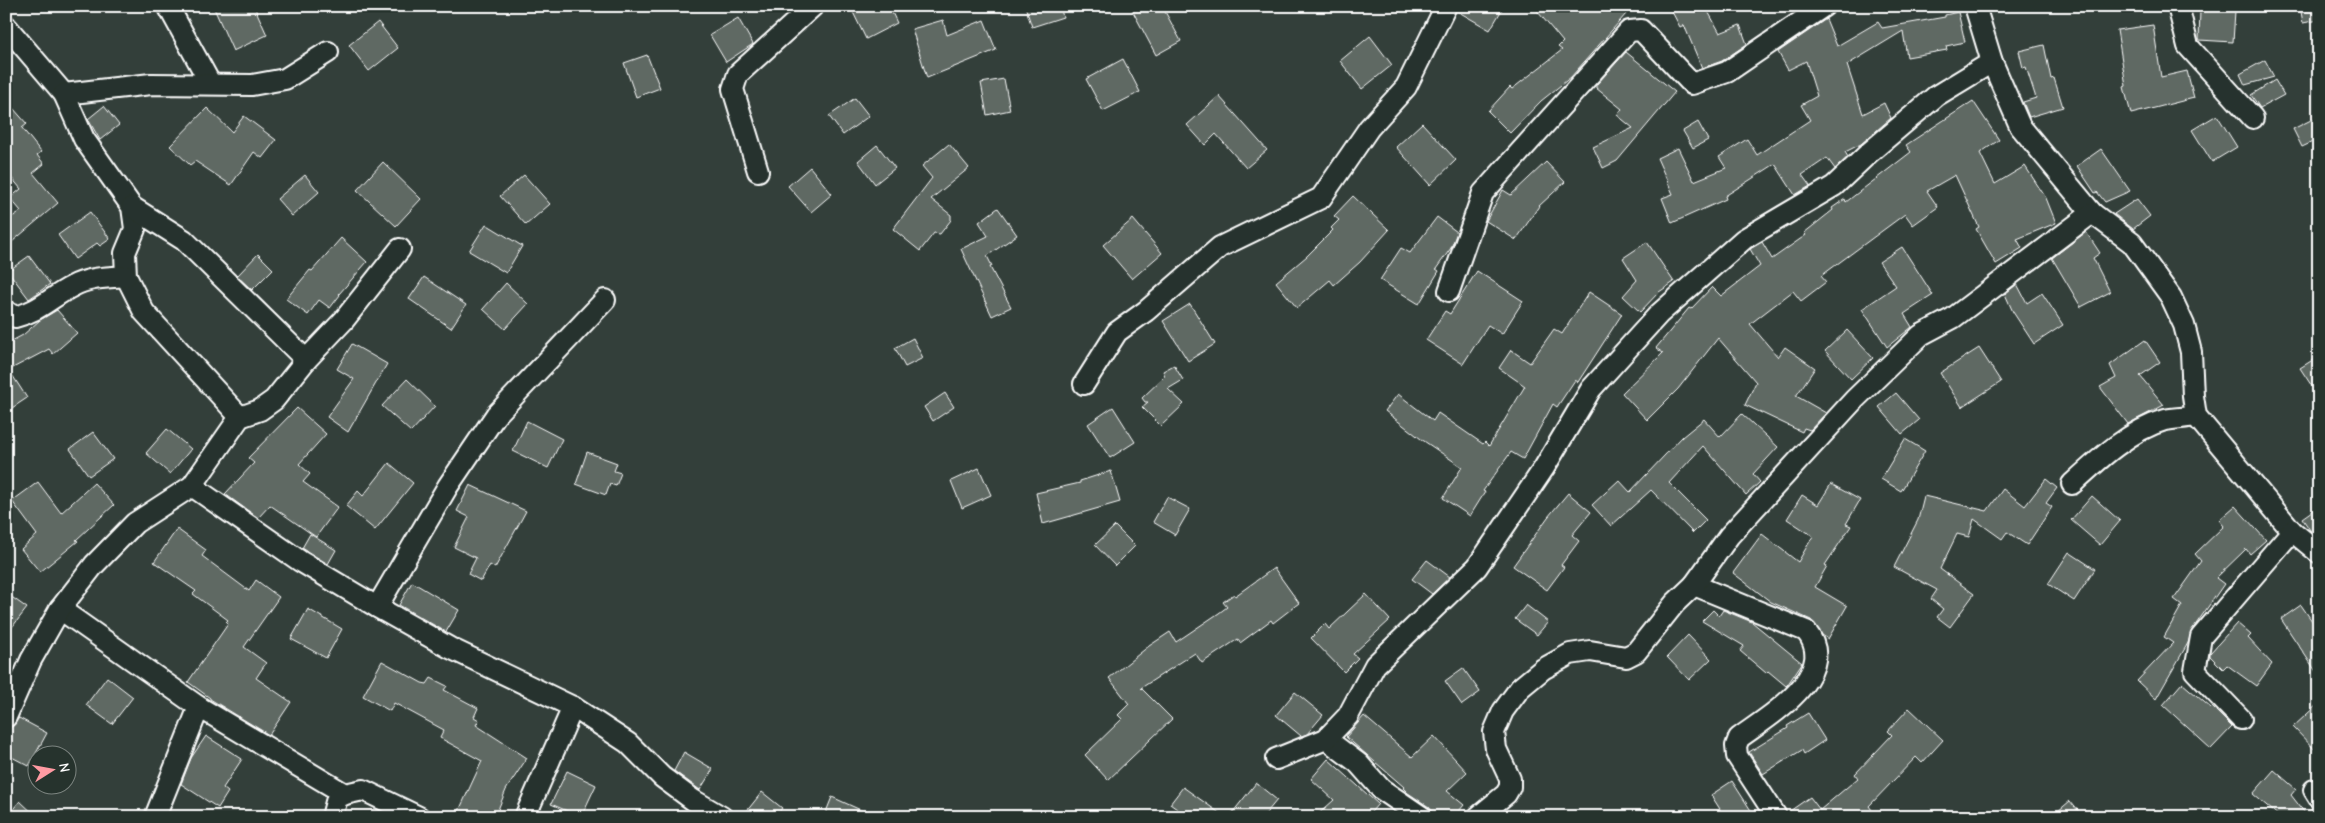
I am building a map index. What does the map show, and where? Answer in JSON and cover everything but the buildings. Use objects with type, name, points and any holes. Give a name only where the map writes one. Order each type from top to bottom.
[{"type":"street","points":[[168,6],[210,83]]},
{"type":"street","points":[[758,171],[733,89],[738,74],[813,6]]},
{"type":"street","points":[[1084,384],[1117,332],[1146,312],[1220,247],[1321,198],[1369,128],[1406,87],[1446,6]]},
{"type":"street","points":[[1449,291],[1483,193],[1629,31],[1641,30],[1692,84],[1727,72],[1824,6]]},
{"type":"street","points":[[1975,6],[1992,62],[2020,126],[2092,214],[2132,243],[2171,298],[2184,325],[2191,352],[2196,416],[2292,531],[2319,553]]},
{"type":"street","points":[[2178,6],[2188,46],[2253,118]]},
{"type":"street","points":[[6,26],[64,94],[84,138],[132,207],[184,240],[306,360]]},
{"type":"street","points":[[64,94],[151,84],[210,83],[252,85],[285,79],[328,52]]},
{"type":"street","points":[[1276,759],[1326,739],[1348,716],[1376,665],[1477,566],[1540,475],[1590,390],[1659,314],[1744,238],[1834,186],[1870,152],[1936,96],[1992,62]]},
{"type":"street","points":[[132,207],[135,229],[126,253],[126,276],[144,312],[240,416]]},
{"type":"street","points":[[1478,817],[1506,794],[1510,787],[1510,779],[1496,749],[1494,732],[1503,711],[1520,688],[1543,669],[1570,654],[1590,651],[1626,657],[1636,652],[1675,602],[1694,585],[1729,536],[1754,507],[1854,400],[1921,335],[1953,318],[2092,214]]},
{"type":"street","points":[[6,717],[31,660],[60,609],[94,565],[135,523],[192,486],[240,416],[260,410],[274,400],[306,360],[344,320],[400,249]]},
{"type":"street","points":[[6,311],[15,317],[29,314],[75,284],[96,278],[126,276]]},
{"type":"street","points":[[377,607],[448,486],[496,415],[605,300]]},
{"type":"street","points":[[2072,484],[2102,456],[2128,438],[2165,420],[2196,416]]},
{"type":"street","points":[[192,486],[300,561],[377,607],[450,648],[573,707],[628,743],[662,777],[692,800],[722,817]]},
{"type":"street","points":[[2241,719],[2195,671],[2201,638],[2292,531]]},
{"type":"street","points":[[1694,585],[1806,631],[1814,640],[1816,654],[1809,676],[1794,697],[1739,738],[1736,746],[1737,756],[1776,816]]},
{"type":"street","points":[[60,609],[199,707],[345,794]]},
{"type":"street","points":[[155,817],[199,707]]},
{"type":"street","points":[[525,817],[573,707]]},
{"type":"street","points":[[1326,739],[1358,763],[1382,789],[1422,817]]},
{"type":"street","points":[[332,817],[337,798],[345,794],[364,790],[419,817]]}]
